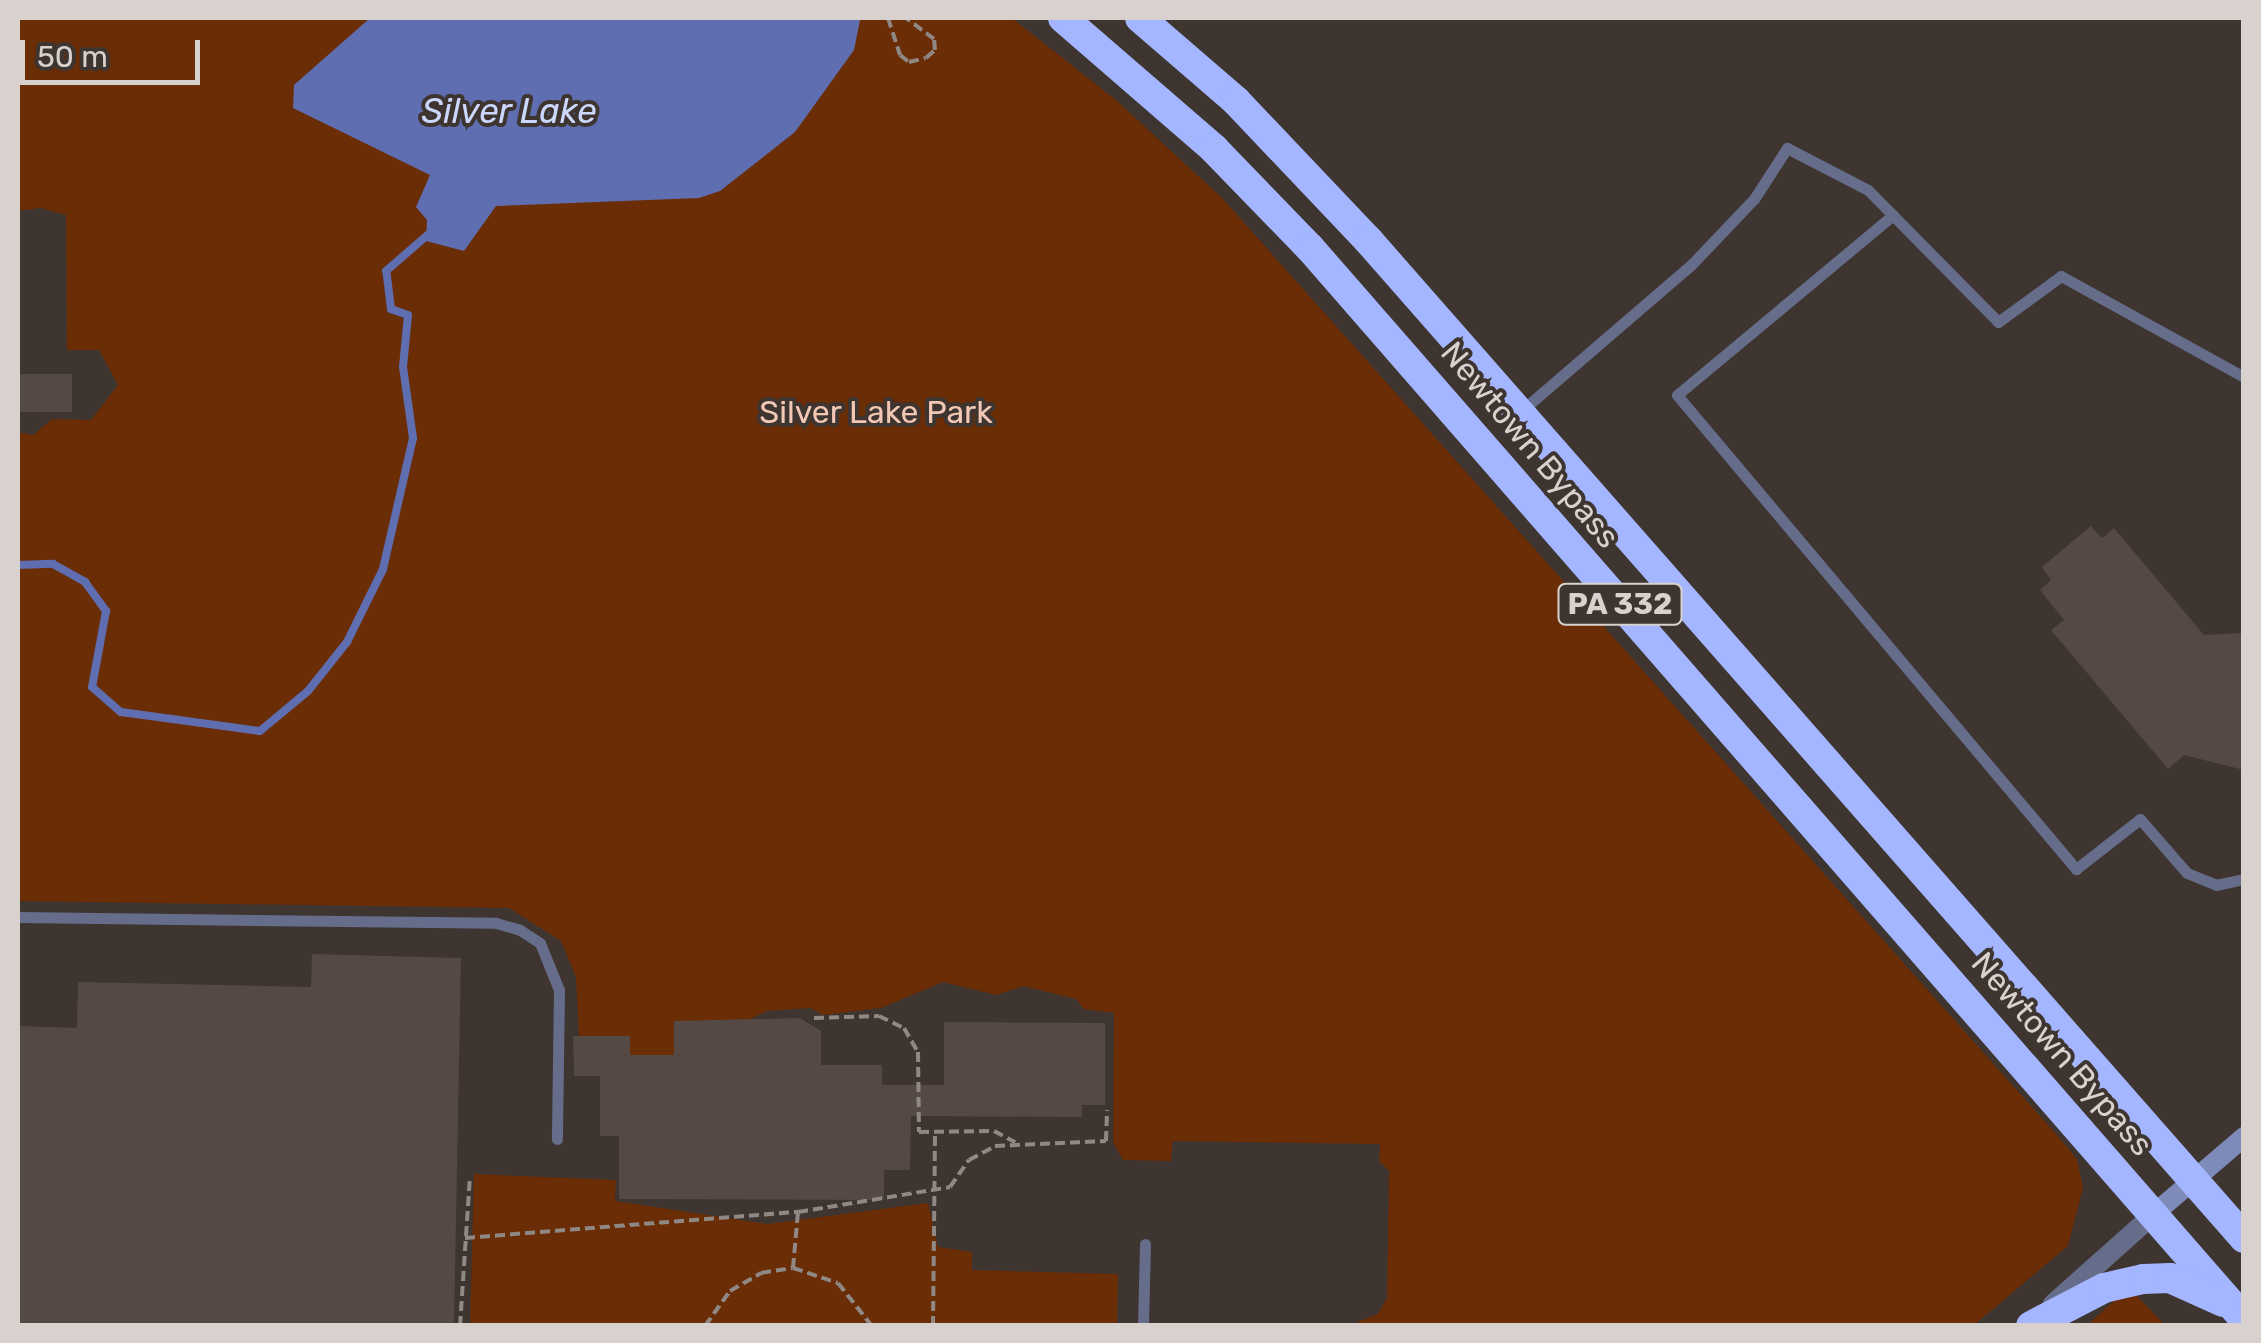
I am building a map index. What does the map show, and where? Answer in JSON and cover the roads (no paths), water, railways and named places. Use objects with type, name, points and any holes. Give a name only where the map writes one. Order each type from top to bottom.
[{"type":"highway","name":"Newtown Bypass","points":[[1063,18],[1201,137],[1310,248],[2155,1213]]},
{"type":"highway","name":"Newtown Bypass","points":[[1140,18],[1315,181],[2194,1181]]},
{"type":"highway","name":"PA 332","points":[[2194,1181],[2244,1238]]},
{"type":"highway","name":"PA 332","points":[[2155,1213],[2239,1313]]},
{"type":"highway","points":[[2030,1326],[2104,1288],[2144,1279],[2170,1278],[2239,1313]]},
{"type":"street","points":[[2030,1326],[2244,1137]]},
{"type":"lane","points":[[1520,412],[1692,264],[1754,199],[1786,148],[1842,171],[1893,215],[1998,322],[2060,276],[2244,377]]},
{"type":"lane","points":[[1893,215],[1677,395],[2076,868],[2140,819],[2187,873],[2216,885],[2244,879]]},
{"type":"lane","points":[[18,916],[496,922],[520,930],[540,944],[559,990],[557,1138]]},
{"type":"lane","points":[[1144,1326],[1146,1244]]},
{"type":"water","name":"Silver Lake","points":[[370,18],[860,20],[854,50],[795,132],[720,191],[699,198],[496,206],[464,251],[426,241],[427,220],[416,207],[430,175],[293,108],[294,85]]},
{"type":"waterway","points":[[18,565],[53,564],[85,582],[106,611],[92,687],[121,712],[260,731],[308,691],[347,642],[383,569],[413,438],[403,367],[408,315],[391,309],[386,271],[431,232]]},
{"type":"park label","name":"Silver Lake Park","points":[[876,412]]}]
